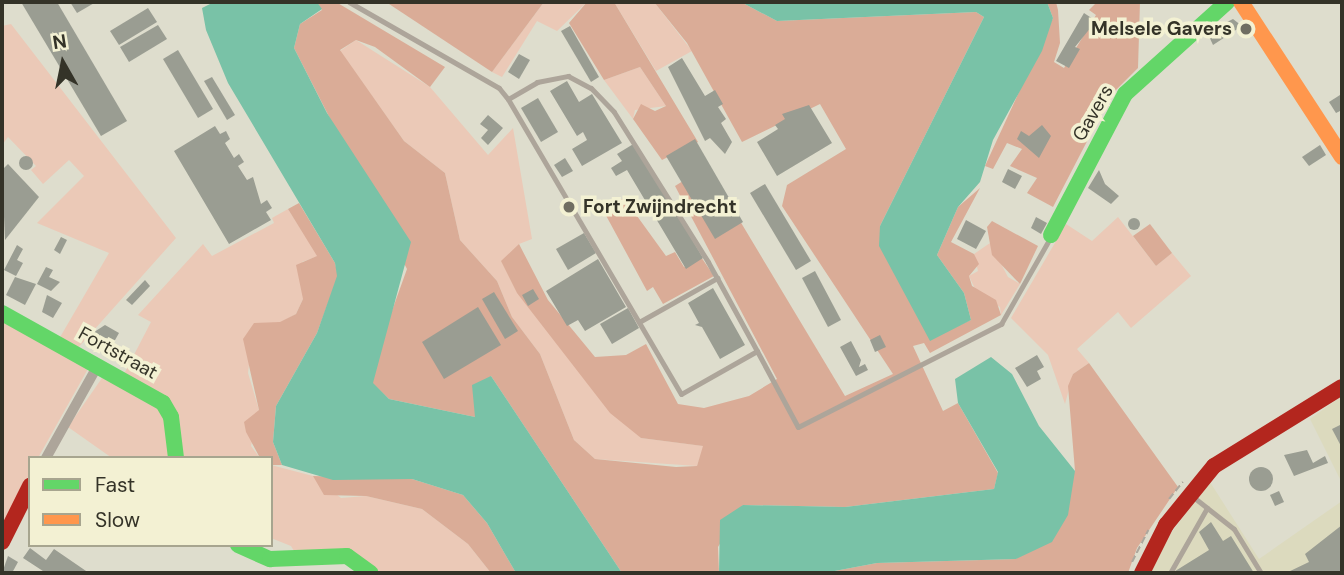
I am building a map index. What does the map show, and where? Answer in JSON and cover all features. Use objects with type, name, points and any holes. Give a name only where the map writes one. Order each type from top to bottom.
[{"type":"street","name":"Gavers","points":[[1051,235],[1125,94],[1227,2]]},
{"type":"street","points":[[1241,2],[1342,157]]},
{"type":"street","name":"Fortstraat","points":[[2,313],[163,402],[171,417],[176,456]]},
{"type":"street","points":[[47,456],[99,365]]},
{"type":"street","points":[[1142,573],[1189,493],[1214,466],[1342,387]]},
{"type":"street","points":[[2,542],[28,490]]},
{"type":"street","points":[[243,547],[270,559],[347,556],[363,563],[369,573]]},
{"type":"lane","points":[[348,2],[499,88],[508,99],[681,394],[757,351]]},
{"type":"lane","points":[[508,99],[558,76],[591,88],[631,131],[717,278],[798,427],[1001,324],[1051,235]]},
{"type":"lane","points":[[639,323],[717,278]]},
{"type":"lane","points":[[1189,493],[1234,529],[1261,573]]},
{"type":"lane","points":[[1170,573],[1185,552],[1191,527],[1207,508]]},
{"type":"shaded area","points":[[214,2],[317,2],[322,9],[300,24],[294,48],[327,113],[411,242],[373,383],[389,399],[475,417],[472,385],[491,376],[622,573],[516,573],[487,523],[463,495],[412,479],[333,480],[282,465],[273,442],[276,406],[317,333],[337,276],[335,263],[228,83],[206,30],[202,8]]},
{"type":"shaded area","points":[[317,2],[336,2],[445,67],[430,87],[375,47],[356,40],[340,50],[404,141],[445,173],[460,240],[497,281],[512,317],[540,354],[574,440],[595,459],[676,467],[697,466],[703,446],[641,438],[610,413],[517,293],[501,261],[519,244],[548,300],[595,357],[626,355],[646,344],[678,404],[704,408],[749,396],[777,379],[675,186],[707,166],[845,396],[893,374],[782,206],[787,185],[846,149],[820,104],[742,142],[687,43],[654,2],[741,2],[777,21],[976,12],[984,17],[880,226],[954,327],[971,320],[964,293],[937,255],[958,207],[980,188],[951,242],[974,254],[979,264],[969,276],[972,286],[996,300],[1001,315],[930,353],[924,343],[913,346],[943,411],[958,403],[998,473],[994,489],[845,507],[743,505],[718,547],[719,573],[622,573],[491,376],[475,417],[389,399],[372,383],[375,358],[407,269],[294,48],[300,24],[322,10]]},
{"type":"shaded area","points":[[386,2],[544,2],[492,72]]},
{"type":"shaded area","points":[[544,2],[587,2],[557,31],[537,21],[502,77],[492,72]]},
{"type":"shaded area","points":[[587,2],[614,2],[698,142],[662,160],[633,119],[641,104],[655,111],[666,106],[640,67],[604,80],[569,23]]},
{"type":"shaded area","points":[[614,2],[654,2],[692,51],[656,71]]},
{"type":"shaded area","points":[[741,2],[1047,2],[1053,18],[1042,51],[993,140],[980,182],[958,207],[937,255],[964,293],[971,320],[930,341],[879,246],[880,226],[984,17],[976,12],[777,21]]},
{"type":"shaded area","points":[[1047,2],[1056,2],[1060,43],[1054,62],[1064,68],[1096,15],[1089,10],[1097,2],[1140,2],[1138,68],[1111,95],[1053,207],[1027,193],[1037,178],[1010,166],[1022,149],[1007,143],[993,169],[985,166],[1053,18]]},
{"type":"shaded area","points":[[11,24],[176,238],[77,349],[59,339],[109,253],[37,223],[84,176],[69,160],[43,184],[31,170],[36,166],[8,137],[2,145],[2,26]]},
{"type":"shaded area","points":[[356,40],[430,87],[488,155],[513,128],[532,239],[519,244],[557,342],[641,438],[704,446],[697,466],[595,459],[574,440],[540,354],[512,317],[497,281],[460,240],[445,173],[404,141],[340,51]]},
{"type":"shaded area","points":[[640,67],[666,106],[635,110],[633,119],[604,80]]},
{"type":"shaded area","points":[[624,198],[666,256],[675,252],[684,267],[701,257],[714,276],[663,304],[653,287],[647,291],[603,210]]},
{"type":"shaded area","points":[[299,203],[335,263],[338,276],[317,333],[276,406],[273,442],[282,465],[273,465],[273,456],[259,456],[246,432],[244,422],[259,410],[243,339],[254,323],[280,322],[296,314],[303,299],[296,265],[317,256],[288,209]]},
{"type":"shaded area","points":[[288,209],[318,256],[302,262],[303,299],[296,314],[280,323],[254,323],[248,373],[259,410],[251,446],[258,456],[179,456],[174,412],[124,374],[151,322],[138,315],[203,244],[212,256],[274,223],[272,218]]},
{"type":"shaded area","points":[[1118,217],[1156,266],[1172,253],[1191,276],[1131,328],[1118,312],[1077,349],[1089,363],[1073,374],[1065,404],[1048,355],[1011,318],[1066,224],[1092,241]]},
{"type":"shaded area","points":[[992,221],[1038,246],[1020,284],[992,255],[987,227]]},
{"type":"shaded area","points":[[1150,224],[1172,253],[1156,266],[1133,236]]},
{"type":"shaded area","points":[[990,243],[1008,277],[1020,284],[1001,315],[1000,307],[977,293],[969,276],[978,271],[974,254]]},
{"type":"shaded area","points":[[2,320],[89,367],[39,456],[28,456],[28,477],[2,532]]},
{"type":"shaded area","points":[[991,357],[1012,374],[1039,426],[1075,471],[1068,515],[1052,542],[1016,559],[877,563],[824,573],[719,573],[720,520],[743,505],[845,507],[994,489],[998,472],[958,403],[955,379]]},
{"type":"shaded area","points":[[1089,363],[1178,487],[1137,548],[1128,573],[824,573],[877,563],[1016,559],[1075,471],[1068,386],[1073,374]]},
{"type":"shaded area","points":[[102,378],[158,405],[165,415],[172,456],[109,456],[68,427]]},
{"type":"shaded area","points":[[1342,396],[1342,483],[1310,419]]},
{"type":"shaded area","points":[[273,466],[313,476],[341,498],[366,496],[422,509],[468,544],[491,573],[375,573],[368,563],[297,556],[291,546],[273,539]]},
{"type":"shaded area","points":[[313,476],[412,479],[463,495],[487,523],[516,573],[491,573],[468,544],[422,509],[366,496],[324,495]]},
{"type":"shaded area","points":[[1210,482],[1259,559],[1342,501],[1342,573],[1151,573],[1163,544]]},
{"type":"building","points":[[21,2],[57,2],[127,121],[101,136]]},
{"type":"building","points":[[70,2],[96,2],[77,13]]},
{"type":"building","points":[[148,8],[157,22],[119,45],[110,31]]},
{"type":"building","points":[[1084,13],[1096,21],[1075,47],[1080,49],[1069,68],[1056,61]]},
{"type":"building","points":[[1233,19],[1242,26],[1213,45],[1207,32]]},
{"type":"building","points":[[158,25],[167,39],[129,62],[120,47]]},
{"type":"building","points":[[570,26],[599,77],[591,82],[561,31]]},
{"type":"building","points":[[178,50],[213,109],[198,118],[163,59]]},
{"type":"building","points":[[519,54],[530,60],[519,79],[508,72]]},
{"type":"building","points":[[682,58],[705,96],[715,90],[723,104],[718,107],[726,119],[721,123],[732,142],[725,154],[710,138],[705,141],[668,67]]},
{"type":"building","points":[[212,77],[235,115],[227,120],[204,81]]},
{"type":"building","points":[[567,81],[579,102],[592,94],[622,143],[582,166],[572,149],[587,140],[583,132],[577,136],[550,91]]},
{"type":"building","points":[[1340,95],[1342,110],[1336,113],[1329,102]]},
{"type":"building","points":[[538,98],[558,132],[541,142],[521,108]]},
{"type":"building","points":[[809,105],[832,143],[777,176],[757,142],[778,129],[775,125],[785,119],[782,114]]},
{"type":"building","points":[[488,115],[503,128],[488,145],[481,138],[488,130],[480,124]]},
{"type":"building","points":[[1042,125],[1051,136],[1039,158],[1017,139],[1021,131],[1029,136]]},
{"type":"building","points":[[215,126],[220,134],[226,131],[230,139],[225,143],[234,158],[239,154],[244,162],[238,166],[247,180],[253,177],[261,204],[267,200],[272,208],[266,212],[271,220],[229,244],[174,151]]},
{"type":"building","points":[[695,139],[743,222],[715,239],[666,156]]},
{"type":"building","points":[[635,143],[703,258],[686,269],[627,170],[616,176],[611,168],[622,161],[617,154]]},
{"type":"building","points":[[1320,145],[1326,155],[1309,166],[1302,157]]},
{"type":"building","points":[[26,156],[31,158],[31,168],[26,170],[21,168],[19,163],[21,158]]},
{"type":"building","points":[[565,158],[573,171],[562,177],[554,165]]},
{"type":"building","points":[[8,164],[39,197],[5,240],[2,170]]},
{"type":"building","points":[[1008,169],[1022,176],[1015,189],[1002,182]]},
{"type":"building","points":[[1099,170],[1105,184],[1119,196],[1111,204],[1088,188]]},
{"type":"building","points":[[765,184],[811,261],[796,270],[750,193]]},
{"type":"building","points":[[1036,217],[1047,223],[1041,234],[1031,228]]},
{"type":"building","points":[[1134,218],[1140,224],[1134,230],[1128,224]]},
{"type":"building","points":[[966,220],[986,231],[976,249],[957,239]]},
{"type":"building","points":[[584,233],[596,253],[568,270],[556,249]]},
{"type":"building","points":[[61,237],[67,240],[60,254],[54,250]]},
{"type":"building","points":[[17,245],[23,249],[17,260],[23,263],[16,276],[4,270]]},
{"type":"building","points":[[598,259],[626,307],[585,331],[578,320],[567,326],[546,291]]},
{"type":"building","points":[[46,267],[53,270],[49,277],[60,282],[51,291],[37,284]]},
{"type":"building","points":[[815,271],[841,320],[828,327],[802,278]]},
{"type":"building","points":[[15,277],[36,284],[25,305],[6,295]]},
{"type":"building","points":[[145,280],[150,286],[132,305],[126,300]]},
{"type":"building","points":[[713,288],[745,345],[720,359],[702,327],[695,325],[699,323],[688,303]]},
{"type":"building","points":[[533,289],[539,299],[528,306],[522,295]]},
{"type":"building","points":[[494,292],[518,331],[505,339],[482,299]]},
{"type":"building","points":[[47,295],[62,303],[53,318],[42,312]]},
{"type":"building","points":[[478,307],[501,345],[444,379],[422,342]]},
{"type":"building","points":[[628,308],[639,328],[612,344],[600,324]]},
{"type":"building","points":[[105,325],[119,333],[110,349],[88,336]]},
{"type":"building","points":[[880,335],[886,347],[875,352],[870,340]]},
{"type":"building","points":[[851,341],[861,360],[859,367],[865,364],[868,370],[856,376],[840,347]]},
{"type":"building","points":[[1037,355],[1044,367],[1037,371],[1041,379],[1027,387],[1015,368]]},
{"type":"building","points":[[1342,424],[1342,448],[1332,429]]},
{"type":"building","points":[[1307,450],[1313,463],[1325,456],[1328,463],[1294,476],[1284,455]]},
{"type":"building","points":[[1261,467],[1270,470],[1273,479],[1270,488],[1261,491],[1252,488],[1249,479],[1252,470]]},
{"type":"building","points":[[1279,491],[1284,502],[1275,506],[1270,495]]},
{"type":"building","points":[[1211,522],[1223,541],[1231,536],[1254,573],[1172,573],[1209,550],[1199,532]]},
{"type":"building","points":[[1342,525],[1342,573],[1286,573],[1309,562],[1305,554]]},
{"type":"building","points":[[30,548],[46,560],[54,549],[89,573],[46,573],[23,558]]},
{"type":"building","points":[[8,556],[18,562],[12,573],[2,573]]},
{"type":"traffic: fast","points":[[1051,235],[1125,94],[1227,2]]},
{"type":"traffic: fast","points":[[2,313],[163,403],[171,417],[176,456]]},
{"type":"traffic: fast","points":[[243,547],[270,559],[347,556],[370,573]]},
{"type":"traffic: slow","points":[[1241,2],[1342,157]]},
{"type":"traffic: jam","points":[[1142,573],[1166,525],[1214,466],[1342,387]]},
{"type":"traffic: jam","points":[[2,542],[28,490]]},
{"type":"place","name":"Melsele Gavers","points":[[1246,29]]},
{"type":"place","name":"Fort Zwijndrecht","points":[[569,207]]}]
